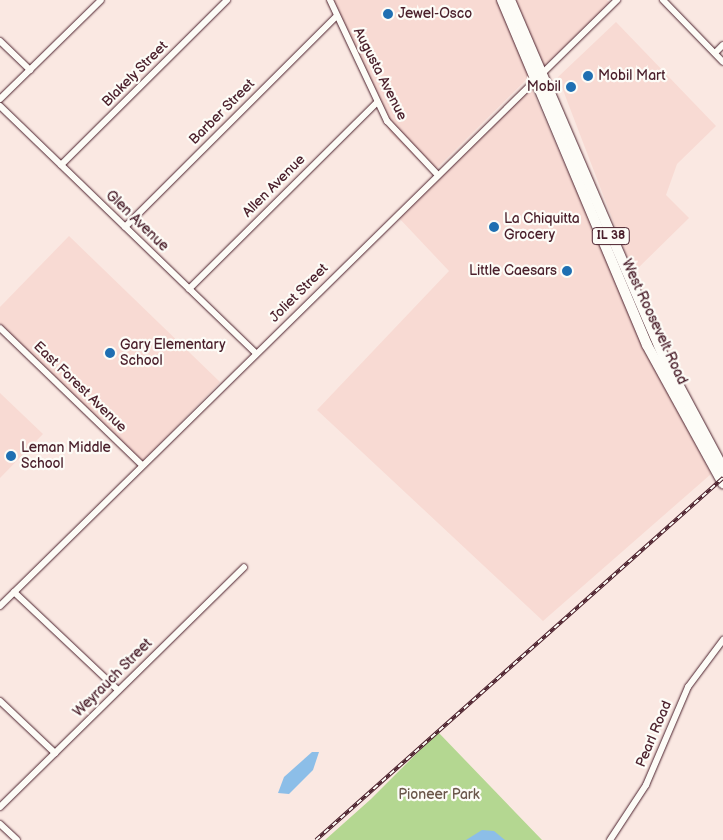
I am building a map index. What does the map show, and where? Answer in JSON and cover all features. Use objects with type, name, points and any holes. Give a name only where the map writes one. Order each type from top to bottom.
[{"type":"main road","name":"West Roosevelt Road","points":[[502,0],[664,360],[723,468]]},
{"type":"main road","name":"West Roosevelt Road","points":[[510,0],[536,76],[647,345],[723,483]]},
{"type":"street","points":[[0,99],[100,0]]},
{"type":"street","name":"Blakely Street","points":[[61,165],[227,0]]},
{"type":"street","name":"Augusta Avenue","points":[[330,0],[377,102],[394,130],[437,174]]},
{"type":"street","name":"Joliet Street","points":[[0,606],[536,76],[617,0]]},
{"type":"street","points":[[663,0],[723,62]]},
{"type":"street","name":"Barber Street","points":[[125,227],[337,16]]},
{"type":"street","points":[[0,41],[30,70]]},
{"type":"street","points":[[715,53],[723,45]]},
{"type":"street","name":"Allen Avenue","points":[[189,289],[377,102]]},
{"type":"street","name":"Glen Avenue","points":[[0,106],[256,354]]},
{"type":"street","name":"East Forest Avenue","points":[[0,328],[142,465]]},
{"type":"street","name":"Weyrauch Street","points":[[0,806],[244,567]]},
{"type":"street","points":[[14,592],[118,690]]},
{"type":"street","name":"Pearl Road","points":[[610,840],[646,785],[688,687],[723,640]]},
{"type":"street","points":[[0,701],[55,753]]},
{"type":"street","points":[[0,824],[17,840]]},
{"type":"shaded area","points":[[326,0],[498,0],[529,77],[432,173],[390,133]]},
{"type":"shaded area","points":[[514,0],[607,0],[610,3],[542,68]]},
{"type":"shaded area","points":[[616,22],[716,126],[677,164],[666,195],[689,218],[633,273],[558,77]]},
{"type":"shaded area","points":[[531,87],[640,337],[711,474],[543,621],[317,410],[449,271],[399,218]]},
{"type":"shaded area","name":"Gary Elementary School","points":[[69,236],[220,382],[142,462],[0,324],[0,307]]},
{"type":"shaded area","name":"Leman Middle School","points":[[0,393],[43,434],[0,478]]},
{"type":"green space","name":"Pioneer Park","points":[[438,732],[542,840],[325,840],[371,799]]},
{"type":"water","points":[[312,752],[319,752],[313,770],[289,794],[278,793],[284,777]]},
{"type":"water","points":[[482,830],[494,831],[505,840],[466,840]]},
{"type":"railway","points":[[316,840],[723,478]]},
{"type":"place","name":"Jewel-Osco","points":[[388,14]]},
{"type":"place","name":"Mobil Mart","points":[[588,76]]},
{"type":"place","name":"Mobil","points":[[571,87]]},
{"type":"place","name":"La Chiquitta Grocery","points":[[494,227]]},
{"type":"place","name":"Little Caesars","points":[[567,271]]},
{"type":"place","name":"Gary Elementary School","points":[[110,353]]},
{"type":"place","name":"Leman Middle School","points":[[11,456]]}]
